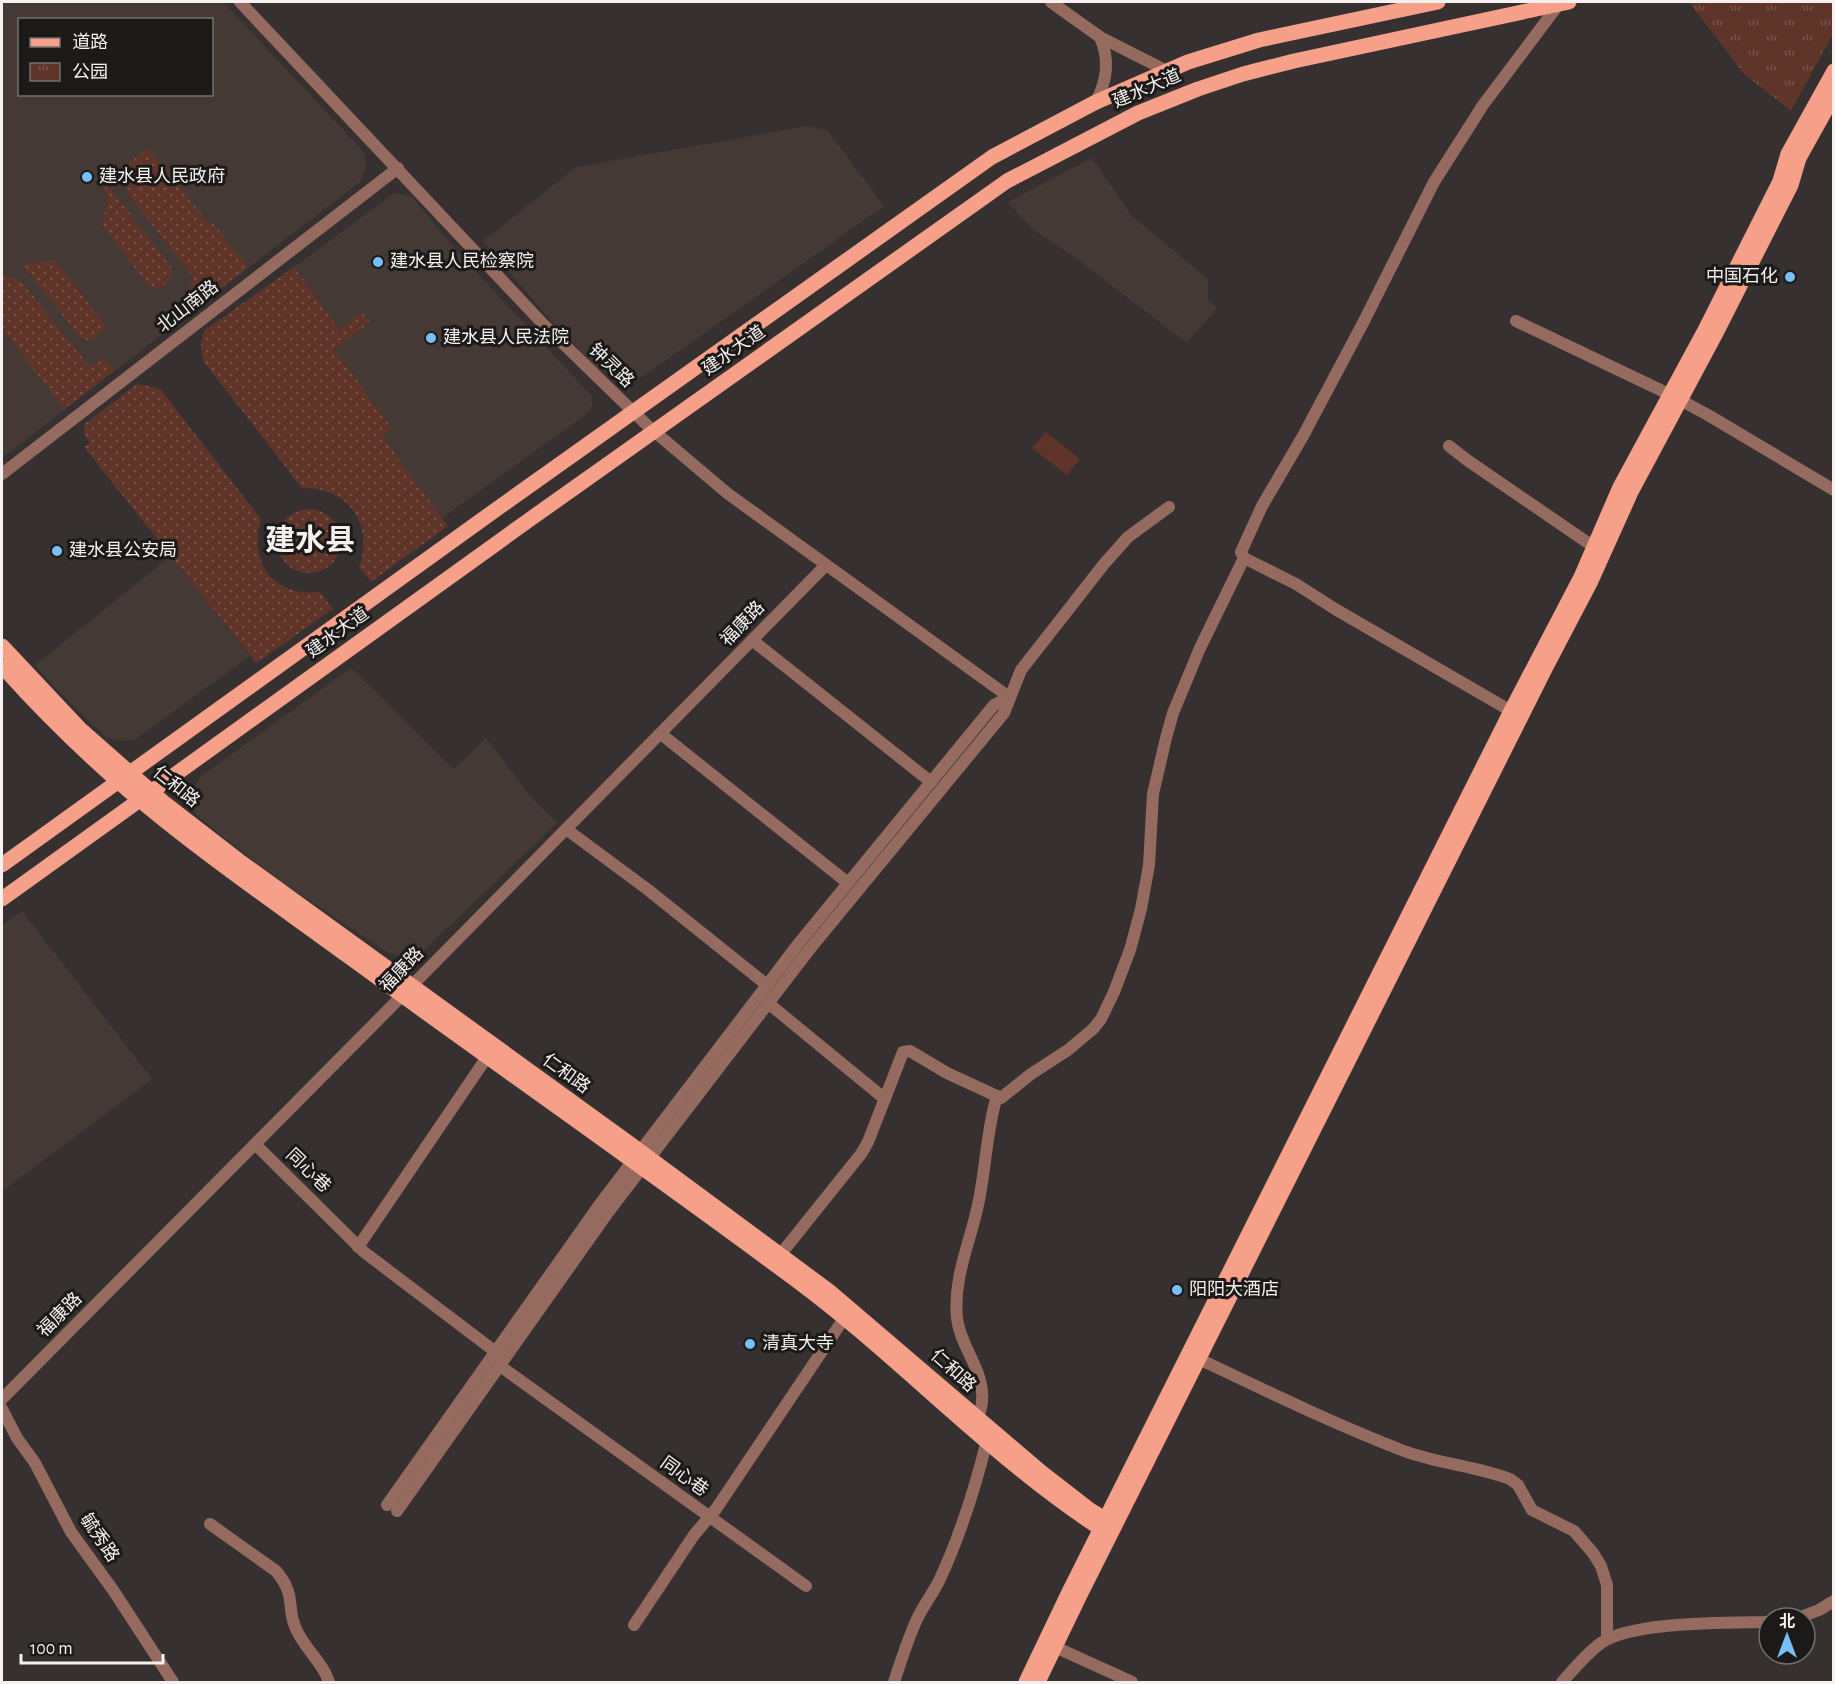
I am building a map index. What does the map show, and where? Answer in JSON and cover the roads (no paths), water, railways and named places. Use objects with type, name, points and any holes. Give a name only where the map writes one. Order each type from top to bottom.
[{"type":"main road","name":"建水大道","points":[[2,864],[992,157],[1096,102],[1167,71],[1259,40],[1438,2]]},
{"type":"main road","name":"建水大道","points":[[2,899],[1007,181],[1128,117],[1198,89],[1266,67],[1564,3]]},
{"type":"main road","points":[[1026,1683],[1050,1645],[1443,861],[1592,581],[1631,492],[1780,180],[1788,154],[1833,71]]},
{"type":"main road","points":[[1109,1528],[1199,1359],[1443,861],[1511,711],[1581,577],[1620,487],[1676,398],[1791,185],[1799,158],[1833,95]]},
{"type":"main road","name":"仁和路","points":[[2,646],[123,777]]},
{"type":"main road","name":"仁和路","points":[[2,666],[45,713],[230,870],[406,991],[641,1160],[844,1317],[1034,1481],[1109,1528]]},
{"type":"main road","name":"仁和路","points":[[406,991],[487,1057],[780,1255],[864,1319],[978,1419],[1109,1528]]},
{"type":"main road","points":[[1038,1683],[1050,1645]]},
{"type":"street","name":"钟灵路","points":[[240,2],[544,325],[633,412],[727,493],[1009,698]]},
{"type":"street","points":[[1051,2],[1100,37],[1167,71]]},
{"type":"street","points":[[1511,711],[1296,584],[1244,558],[1241,552],[1262,506],[1303,436],[1363,323],[1434,182],[1483,105],[1564,3]]},
{"type":"street","points":[[1096,102],[1104,86],[1107,69],[1106,54],[1100,37]]},
{"type":"street","name":"北山南路","points":[[2,474],[398,168]]},
{"type":"street","points":[[1516,321],[1676,398],[1833,490]]},
{"type":"street","points":[[1449,446],[1594,547]]},
{"type":"street","points":[[641,1160],[809,950],[1004,713],[1021,670],[1104,564],[1128,537],[1169,507]]},
{"type":"street","points":[[780,1255],[861,1154],[868,1142],[903,1052],[908,1050],[947,1073],[1001,1098],[1093,1029],[1101,1019],[1130,950],[1141,909],[1149,865],[1154,794],[1173,713],[1200,648],[1244,558]]},
{"type":"street","name":"福康路","points":[[2,1399],[826,565]]},
{"type":"street","points":[[752,640],[931,782]]},
{"type":"street","points":[[392,1508],[767,985],[994,705],[1009,698]]},
{"type":"street","points":[[661,734],[848,884]]},
{"type":"street","points":[[566,829],[638,882],[767,985]]},
{"type":"street","points":[[768,1004],[885,1098]]},
{"type":"street","points":[[358,1246],[487,1057]]},
{"type":"street","points":[[978,1419],[982,1401],[981,1386],[978,1373],[959,1331],[957,1298],[963,1256],[978,1206],[990,1119],[997,1096]]},
{"type":"street","name":"同心巷","points":[[255,1144],[358,1246],[386,1270],[709,1517],[844,1317]]},
{"type":"street","points":[[1199,1359],[1404,1450],[1437,1462],[1510,1479],[1518,1485],[1532,1510],[1574,1532],[1597,1560],[1607,1585],[1608,1639]]},
{"type":"street","name":"毓秀路","points":[[2,1409],[17,1438],[35,1463],[71,1532],[113,1590],[173,1683]]},
{"type":"street","points":[[894,1683],[918,1617],[938,1582],[957,1539],[978,1477],[987,1440]]},
{"type":"street","points":[[634,1625],[694,1535],[709,1517],[806,1586]]},
{"type":"street","points":[[210,1524],[276,1571],[284,1580],[291,1596],[293,1620],[297,1632],[325,1671],[329,1683]]},
{"type":"street","points":[[1817,1609],[1833,1601]]},
{"type":"street","points":[[1562,1683],[1600,1644],[1631,1631],[1664,1626],[1757,1622]]},
{"type":"street","points":[[1050,1645],[1132,1683]]},
{"type":"place","name":"建水县人民政府","points":[[87,177]]},
{"type":"place","name":"建水县人民检察院","points":[[378,262]]},
{"type":"place","name":"中国石化","points":[[1790,277]]},
{"type":"place","name":"建水县人民法院","points":[[431,338]]},
{"type":"place","name":"建水县公安局","points":[[57,551]]},
{"type":"place","name":"阳阳大酒店","points":[[1177,1290]]},
{"type":"place","name":"清真大寺","points":[[750,1344]]},
{"type":"district","name":"建水县","points":[[310,541]]}]
